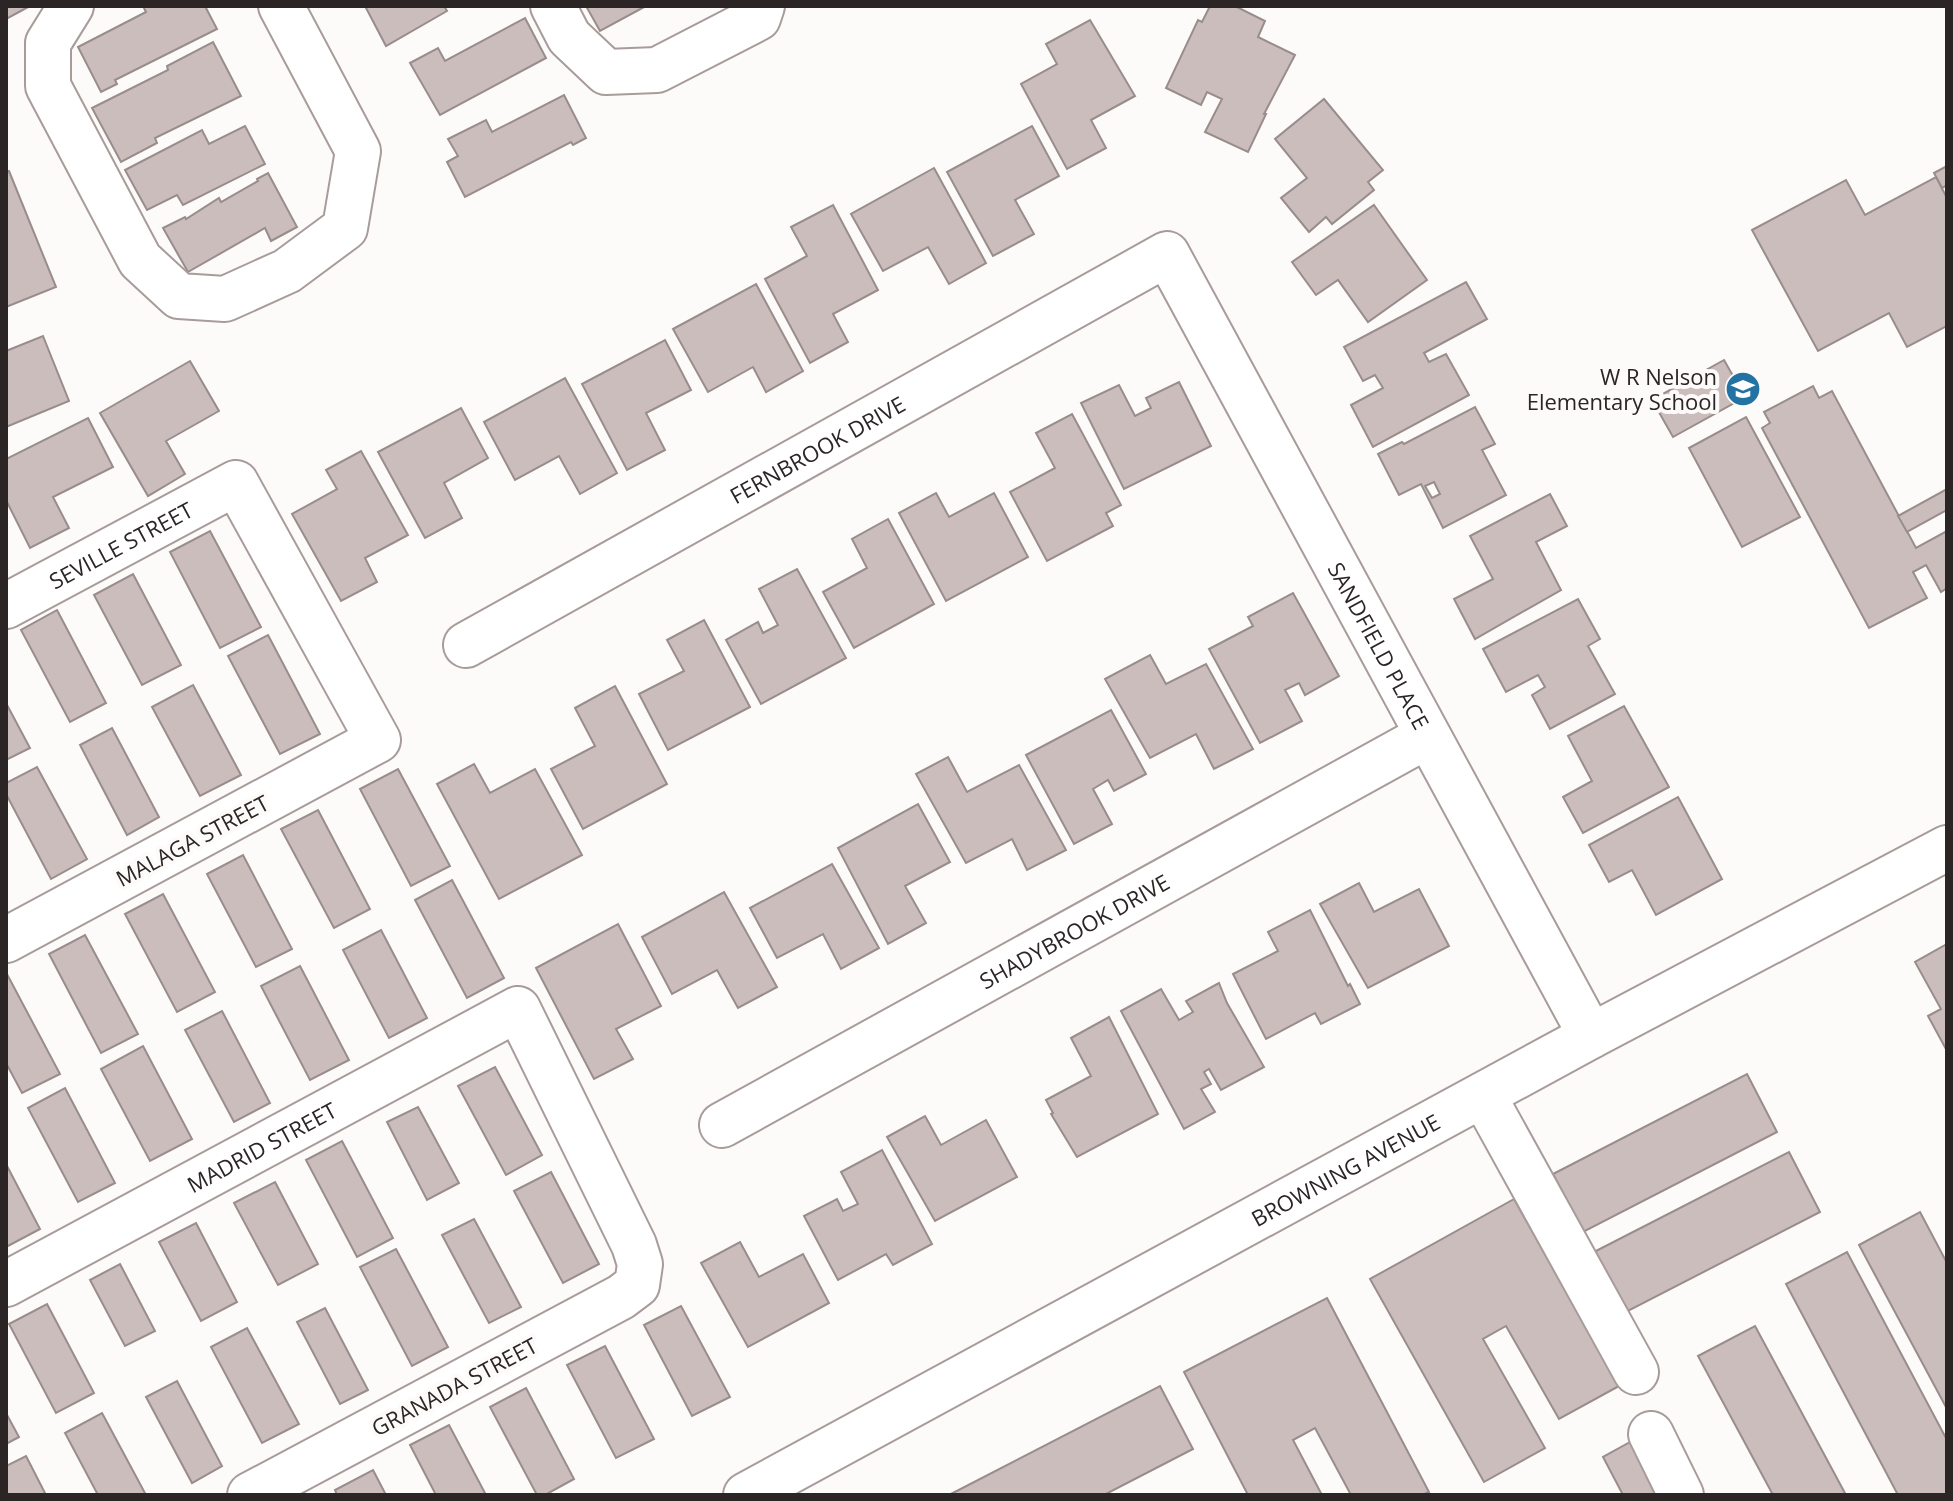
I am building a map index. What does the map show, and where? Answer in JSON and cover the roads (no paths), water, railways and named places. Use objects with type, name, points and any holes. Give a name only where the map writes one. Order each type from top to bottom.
[{"type":"street","points":[[71,6],[48,43],[48,86],[140,260],[179,296],[225,299],[287,271],[345,228],[358,151],[281,6]]},
{"type":"street","points":[[553,6],[569,37],[606,72],[657,70],[758,18],[762,6]]},
{"type":"street","name":"FERNBROOK DRIVE","points":[[466,645],[1167,254]]},
{"type":"street","name":"SANDFIELD PLACE","points":[[1167,254],[1591,1036]]},
{"type":"street","name":"SEVILLE STREET","points":[[6,606],[236,483],[378,740]]},
{"type":"street","name":"SHADYBROOK DRIVE","points":[[722,1125],[1427,736]]},
{"type":"street","name":"MALAGA STREET","points":[[6,940],[378,740]]},
{"type":"street","name":"BROWNING AVENUE","points":[[746,1495],[792,1484],[1483,1095],[1947,848]]},
{"type":"street","name":"GRANADA STREET","points":[[250,1495],[621,1297],[637,1285],[640,1264],[634,1245],[518,1009]]},
{"type":"street","name":"MADRID STREET","points":[[6,1284],[518,1009]]},
{"type":"street","points":[[1483,1095],[1636,1372]]},
{"type":"street","points":[[1651,1434],[1681,1495]]},
{"type":"place","name":"W R Nelson Elementary School","points":[[1743,389]]}]
